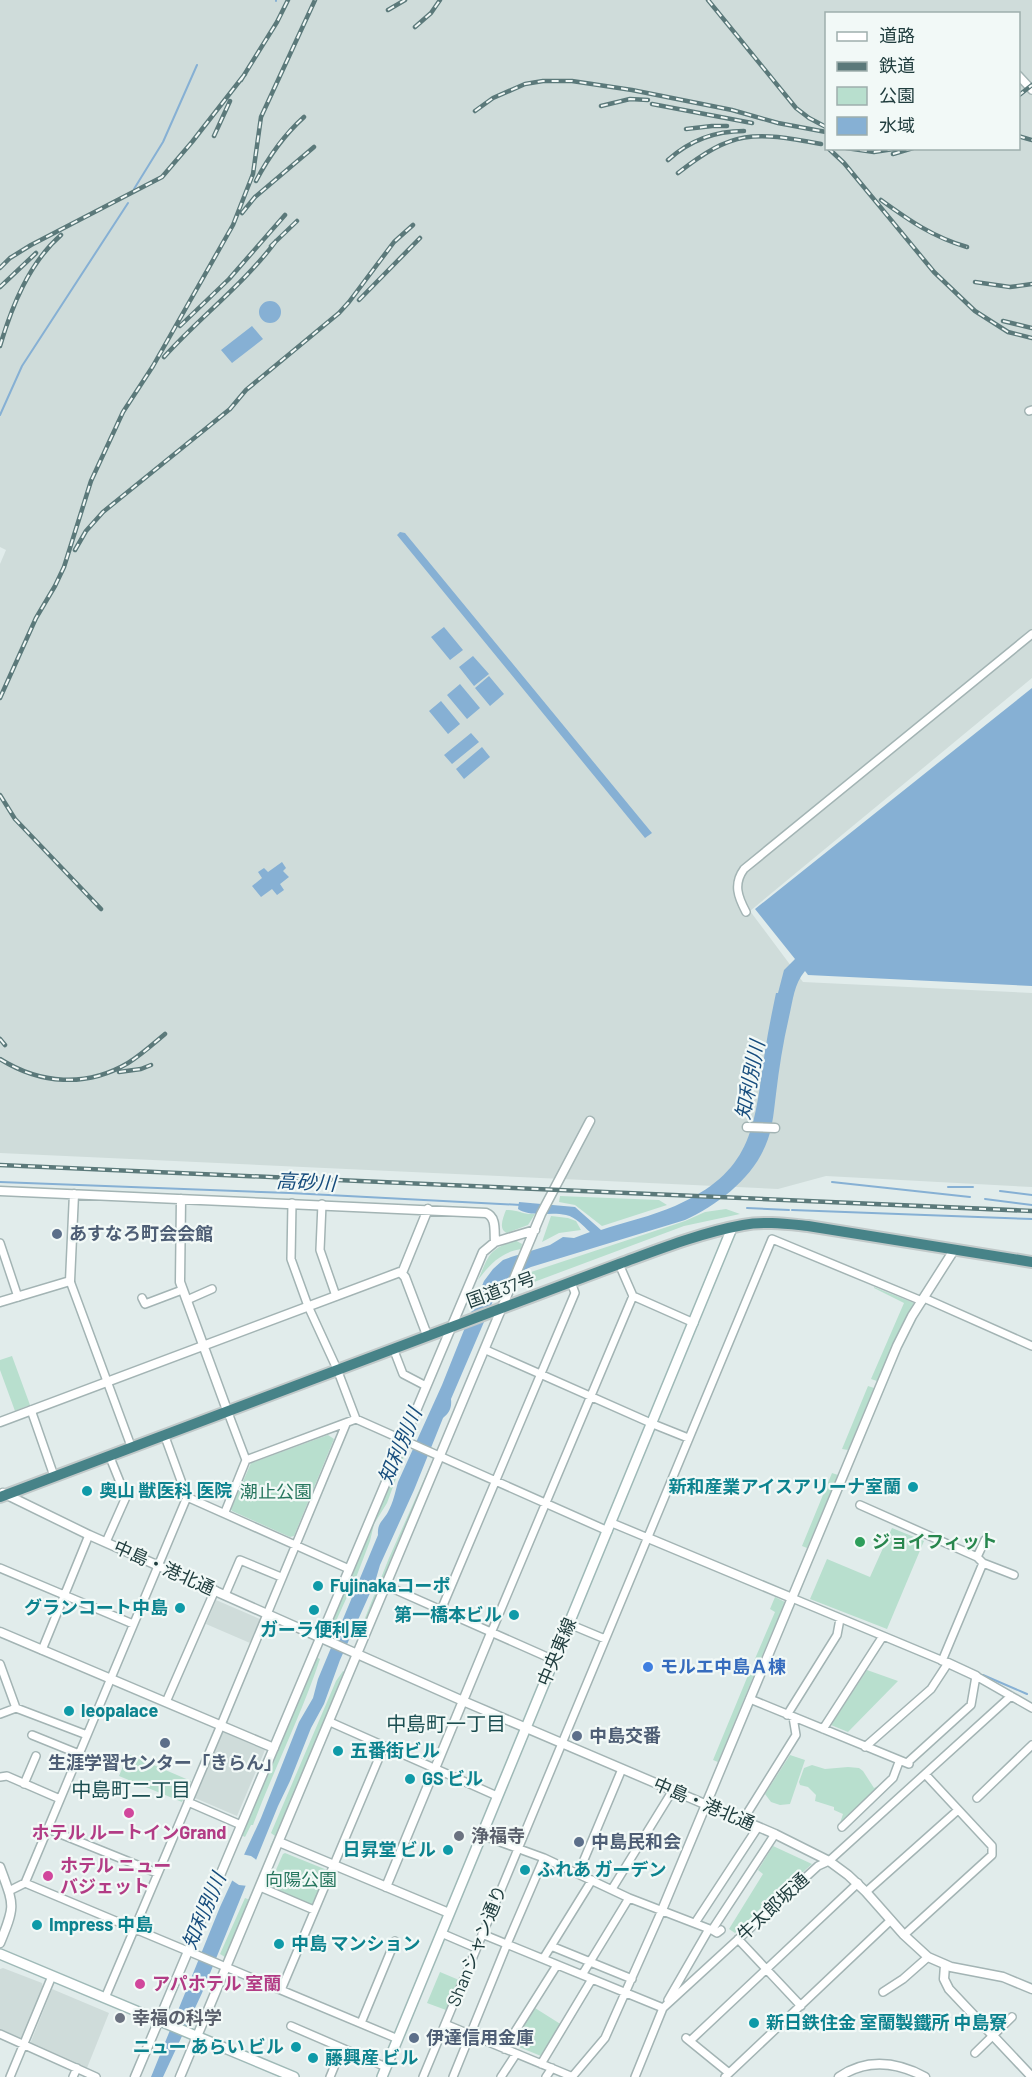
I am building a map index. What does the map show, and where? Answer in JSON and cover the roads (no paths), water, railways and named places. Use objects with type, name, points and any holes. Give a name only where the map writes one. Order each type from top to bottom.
[{"type":"highway","name":"国道37号","points":[[2,1494],[687,1239],[744,1225],[791,1224],[1032,1262]]},
{"type":"main road","name":"中央東線","points":[[382,2077],[732,1228]]},
{"type":"main road","points":[[0,1954],[294,2077]]},
{"type":"street","points":[[1020,77],[1032,90]]},
{"type":"street","points":[[746,912],[738,896],[737,884],[744,869],[1032,634]]},
{"type":"street","points":[[180,2077],[224,1968],[330,1722],[354,1652],[387,1586],[541,1214],[590,1121]]},
{"type":"street","points":[[747,1127],[775,1128]]},
{"type":"street","points":[[0,1191],[486,1213],[494,1220],[495,1242]]},
{"type":"street","points":[[74,1194],[70,1281],[131,1446]]},
{"type":"street","points":[[181,1199],[179,1273],[182,1290],[246,1460],[225,1512]]},
{"type":"street","points":[[292,1203],[291,1259],[308,1306],[337,1369],[356,1419],[545,1503],[610,1527],[648,1538],[945,1662],[976,1676],[1032,1708]]},
{"type":"street","points":[[322,1204],[320,1250],[336,1296]]},
{"type":"street","points":[[427,1335],[402,1273],[428,1209]]},
{"type":"street","points":[[135,2077],[190,1953],[241,1825],[483,1252],[495,1242],[535,1230]]},
{"type":"street","name":"Shanシャン通り","points":[[423,2077],[772,1239],[923,1299]]},
{"type":"street","points":[[0,1243],[18,1297]]},
{"type":"street","points":[[445,2024],[573,2077],[605,2038],[662,1910],[897,1346],[954,1250]]},
{"type":"street","points":[[619,1264],[633,1296],[694,1323]]},
{"type":"street","points":[[0,1422],[396,1273],[402,1273]]},
{"type":"street","points":[[0,1302],[70,1281]]},
{"type":"street","points":[[441,1610],[575,1293],[571,1282]]},
{"type":"street","points":[[187,1300],[212,1289]]},
{"type":"street","points":[[142,1298],[145,1304],[182,1290]]},
{"type":"street","points":[[386,1887],[633,1296]]},
{"type":"street","points":[[923,1299],[1032,1346]]},
{"type":"street","points":[[393,1348],[403,1374],[426,1386]]},
{"type":"street","points":[[486,1350],[688,1438]]},
{"type":"street","points":[[31,1410],[54,1476]]},
{"type":"street","points":[[246,1460],[356,1419]]},
{"type":"street","points":[[105,1998],[346,1424]]},
{"type":"street","points":[[9,1891],[25,1883],[187,1497],[164,1434]]},
{"type":"street","points":[[106,1542],[126,1497],[109,1455]]},
{"type":"street","name":"中島・港北通","points":[[2,1494],[463,1701],[775,1834],[829,1861],[858,1883],[904,1935],[928,1957],[945,1965],[1003,1977],[1032,1989]]},
{"type":"street","points":[[187,1497],[349,1569]]},
{"type":"street","points":[[860,1504],[977,1557],[983,1563],[1014,1575]]},
{"type":"street","points":[[42,1650],[89,1534]]},
{"type":"street","points":[[977,1557],[985,1540]]},
{"type":"street","points":[[225,1594],[240,1560],[281,1577]]},
{"type":"street","points":[[865,1747],[931,1689],[945,1662],[983,1563]]},
{"type":"street","points":[[0,1568],[133,1624]]},
{"type":"street","points":[[387,1586],[554,1660]]},
{"type":"street","points":[[166,1702],[215,1590]]},
{"type":"street","points":[[743,1820],[796,1735],[790,1716],[837,1635],[840,1619]]},
{"type":"street","points":[[570,1624],[605,1639]]},
{"type":"street","points":[[0,1632],[274,1748]]},
{"type":"street","points":[[823,1729],[883,1636]]},
{"type":"street","points":[[0,1664],[16,1708]]},
{"type":"street","points":[[750,1699],[908,1764],[971,1705],[976,1676]]},
{"type":"street","name":"牛太郎坂通","points":[[664,2007],[818,1866],[829,1861],[1011,1696]]},
{"type":"street","points":[[0,1714],[16,1708],[87,1735]]},
{"type":"street","points":[[330,1722],[497,1796]]},
{"type":"street","points":[[32,1735],[79,1754]]},
{"type":"street","points":[[977,1798],[1032,1745]]},
{"type":"street","points":[[281,1990],[384,1746]]},
{"type":"street","points":[[24,1784],[36,1756]]},
{"type":"street","points":[[842,1827],[893,1778],[899,1762]]},
{"type":"street","points":[[578,1874],[621,1769]]},
{"type":"street","points":[[904,1935],[992,1855],[992,1846],[926,1774]]},
{"type":"street","points":[[0,1777],[7,1776],[60,1799]]},
{"type":"street","points":[[612,1889],[673,1791]]},
{"type":"street","points":[[188,1802],[241,1825]]},
{"type":"street","points":[[866,1892],[958,1810]]},
{"type":"street","points":[[695,1923],[758,1827]]},
{"type":"street","points":[[48,1829],[158,1873]]},
{"type":"street","points":[[635,2077],[664,2007],[710,1930],[775,1834]]},
{"type":"street","points":[[481,1835],[544,1858],[629,1898],[717,1933],[721,1930]]},
{"type":"street","points":[[279,1842],[449,1913]]},
{"type":"street","points":[[453,2077],[544,1858]]},
{"type":"street","points":[[0,1868],[12,1902],[12,1912],[0,1943]]},
{"type":"street","points":[[543,1959],[592,1880]]},
{"type":"street","points":[[25,1883],[398,2039]]},
{"type":"street","points":[[858,1883],[767,1970],[688,2039],[727,2075],[891,1920]]},
{"type":"street","points":[[260,1887],[314,1910]]},
{"type":"street","points":[[582,1975],[629,1898]]},
{"type":"street","points":[[441,1933],[476,1948]]},
{"type":"street","points":[[482,1934],[664,2007]]},
{"type":"street","points":[[738,1939],[801,2006]]},
{"type":"street","points":[[361,2023],[395,1941]]},
{"type":"street","points":[[551,1946],[632,1979]]},
{"type":"street","points":[[883,1992],[903,1979],[928,1957]]},
{"type":"street","points":[[504,2049],[557,1965]]},
{"type":"street","points":[[945,1965],[946,1984],[1032,2077]]},
{"type":"street","points":[[10,2077],[52,1976]]},
{"type":"street","points":[[541,2064],[592,1979]]},
{"type":"street","points":[[975,2053],[1011,2017]]},
{"type":"street","points":[[291,2026],[386,2067]]},
{"type":"street","points":[[0,2034],[96,2077]]},
{"type":"street","points":[[330,2077],[342,2048]]},
{"type":"street","points":[[501,2077],[516,2054]]},
{"type":"street","points":[[839,2077],[858,2067],[879,2063],[903,2067],[925,2077]]},
{"type":"street","points":[[73,2077],[77,2068]]},
{"type":"street","points":[[546,2077],[552,2068]]},
{"type":"water","points":[[270,301],[278,304],[281,312],[278,320],[270,323],[262,320],[259,312],[262,304]]},
{"type":"water","points":[[252,326],[263,339],[232,363],[221,350]]},
{"type":"water","points":[[400,532],[405,533],[652,833],[645,838],[397,535]]},
{"type":"water","points":[[444,627],[463,650],[450,660],[431,637]]},
{"type":"water","points":[[473,656],[489,674],[474,686],[459,667]]},
{"type":"water","points":[[489,676],[504,694],[490,706],[475,688]]},
{"type":"water","points":[[460,684],[480,708],[467,719],[447,695]]},
{"type":"water","points":[[1032,688],[1032,986],[808,975],[805,971],[798,981],[793,998],[781,1056],[770,1134],[762,1153],[745,1177],[723,1197],[685,1220],[531,1267],[510,1276],[499,1287],[451,1399],[450,1410],[443,1418],[380,1565],[375,1582],[278,1806],[202,1993],[163,2077],[151,2077],[220,1907],[261,1818],[299,1722],[313,1698],[318,1679],[378,1535],[379,1525],[390,1509],[398,1482],[442,1385],[484,1281],[503,1260],[550,1245],[563,1237],[574,1238],[590,1232],[570,1216],[523,1212],[518,1209],[519,1202],[575,1207],[601,1230],[675,1206],[721,1178],[735,1162],[746,1144],[753,1124],[776,993],[778,993],[784,970],[795,959],[755,909]]},
{"type":"water","points":[[441,701],[460,724],[448,734],[429,711]]},
{"type":"water","points":[[471,733],[479,742],[452,764],[444,755]]},
{"type":"water","points":[[482,747],[490,757],[464,779],[456,769]]},
{"type":"water","points":[[282,862],[286,868],[283,871],[289,877],[280,884],[284,890],[277,895],[272,889],[261,897],[252,886],[262,878],[258,872],[264,868],[268,872]]},
{"type":"waterway","points":[[134,189],[163,142],[197,65]]},
{"type":"waterway","points":[[0,415],[22,366],[128,203]]},
{"type":"waterway","name":"高砂川","points":[[0,1182],[290,1193],[521,1205]]},
{"type":"waterway","points":[[832,1182],[970,1197]]},
{"type":"waterway","points":[[948,1187],[973,1187]]},
{"type":"waterway","points":[[1000,1191],[1032,1195]]},
{"type":"waterway","points":[[985,1199],[1032,1205]]},
{"type":"waterway","points":[[747,1208],[789,1210]]},
{"type":"waterway","points":[[792,1210],[1032,1219]]},
{"type":"waterway","points":[[983,1675],[1027,1694]]},
{"type":"railway","points":[[241,80],[288,0]]},
{"type":"railway","points":[[0,698],[36,618],[64,567],[91,481],[123,412],[153,366],[233,225],[253,174],[261,117],[315,0]]},
{"type":"railway","points":[[388,10],[405,0]]},
{"type":"railway","points":[[415,27],[431,13],[440,0]]},
{"type":"railway","points":[[708,0],[796,108],[825,126]]},
{"type":"railway","points":[[0,268],[10,258],[31,245],[162,177],[245,74]]},
{"type":"railway","points":[[475,111],[493,98],[525,84],[543,81],[572,81],[632,90],[732,110],[778,123],[825,132]]},
{"type":"railway","points":[[1020,94],[1032,85]]},
{"type":"railway","points":[[601,106],[630,99],[648,100]]},
{"type":"railway","points":[[214,136],[230,101]]},
{"type":"railway","points":[[652,104],[752,123]]},
{"type":"railway","points":[[256,181],[277,147],[304,117]]},
{"type":"railway","points":[[686,129],[727,126]]},
{"type":"railway","points":[[668,160],[685,147],[703,138],[744,131]]},
{"type":"railway","points":[[678,173],[714,148],[745,138],[778,137],[821,144]]},
{"type":"railway","points":[[1020,137],[1032,140]]},
{"type":"railway","points":[[242,213],[255,197],[314,147]]},
{"type":"railway","points":[[830,150],[844,163],[934,272],[975,311],[1008,332],[1032,338]]},
{"type":"railway","points":[[860,150],[874,152],[887,150]]},
{"type":"railway","points":[[893,154],[906,150]]},
{"type":"railway","points":[[881,200],[922,228],[967,247]]},
{"type":"railway","points":[[180,326],[229,279],[285,215]]},
{"type":"railway","points":[[271,246],[297,221]]},
{"type":"railway","points":[[75,550],[86,531],[103,512],[230,409],[246,390],[339,313],[394,242],[413,225]]},
{"type":"railway","points":[[0,346],[23,286],[40,259],[61,235]]},
{"type":"railway","points":[[359,300],[420,238]]},
{"type":"railway","points":[[164,357],[250,272],[276,241]]},
{"type":"railway","points":[[0,287],[36,253]]},
{"type":"railway","points":[[975,282],[1010,287],[1032,284]]},
{"type":"railway","points":[[1003,321],[1032,328]]},
{"type":"railway","points":[[0,795],[15,819],[101,909]]},
{"type":"railway","points":[[0,1059],[31,1074],[63,1080],[80,1079],[112,1071],[128,1063],[165,1034]]},
{"type":"railway","points":[[0,1039],[5,1045]]},
{"type":"railway","points":[[119,1072],[151,1065]]},
{"type":"railway","points":[[0,1165],[1032,1211]]},
{"type":"place","name":"あすなろ町会会館","points":[[57,1234]]},
{"type":"place","name":"新和産業アイスアリーナ室蘭","points":[[913,1487]]},
{"type":"place","name":"奥山 獣医科 医院","points":[[87,1491]]},
{"type":"place","name":"ジョイフィット","points":[[860,1542]]},
{"type":"place","name":"Fujinakaコーポ","points":[[318,1586]]},
{"type":"place","name":"グランコート中島","points":[[180,1608]]},
{"type":"place","name":"ガーラ便利屋","points":[[314,1610]]},
{"type":"place","name":"第一橋本ビル","points":[[514,1615]]},
{"type":"place","name":"モルエ中島Ａ棟","points":[[648,1667]]},
{"type":"place","name":"leopalace","points":[[69,1711]]},
{"type":"place","name":"中島交番","points":[[577,1736]]},
{"type":"place","name":"生涯学習センター「きらん」","points":[[165,1743]]},
{"type":"place","name":"五番街ビル","points":[[338,1751]]},
{"type":"place","name":"GS ビル","points":[[410,1779]]},
{"type":"place","name":"ホテル ルートインGrand","points":[[129,1813]]},
{"type":"place","name":"浄福寺","points":[[459,1836]]},
{"type":"place","name":"中島民和会","points":[[579,1842]]},
{"type":"place","name":"日昇堂 ビル","points":[[448,1850]]},
{"type":"place","name":"ふれあ ガーデン","points":[[525,1870]]},
{"type":"place","name":"ホテル ニュー バジェット","points":[[48,1876]]},
{"type":"place","name":"Impress 中島","points":[[37,1925]]},
{"type":"place","name":"中島 マンション","points":[[279,1944]]},
{"type":"place","name":"アパホテル 室蘭","points":[[140,1984]]},
{"type":"place","name":"幸福の科学","points":[[120,2018]]},
{"type":"place","name":"新日鉄住金 室蘭製鐵所 中島寮","points":[[754,2023]]},
{"type":"place","name":"伊達信用金庫","points":[[414,2038]]},
{"type":"place","name":"ニュー あらい ビル","points":[[296,2047]]},
{"type":"place","name":"藤興産 ビル","points":[[313,2058]]},
{"type":"district","name":"中島町一丁目","points":[[446,1724]]},
{"type":"district","name":"中島町二丁目","points":[[131,1790]]},
{"type":"water label","name":"知利別川","points":[[750,1080]]},
{"type":"water label","name":"知利別川","points":[[400,1446]]},
{"type":"water label","name":"知利別川","points":[[204,1911]]},
{"type":"park label","name":"潮止公園","points":[[276,1492]]},
{"type":"park label","name":"向陽公園","points":[[301,1880]]}]
